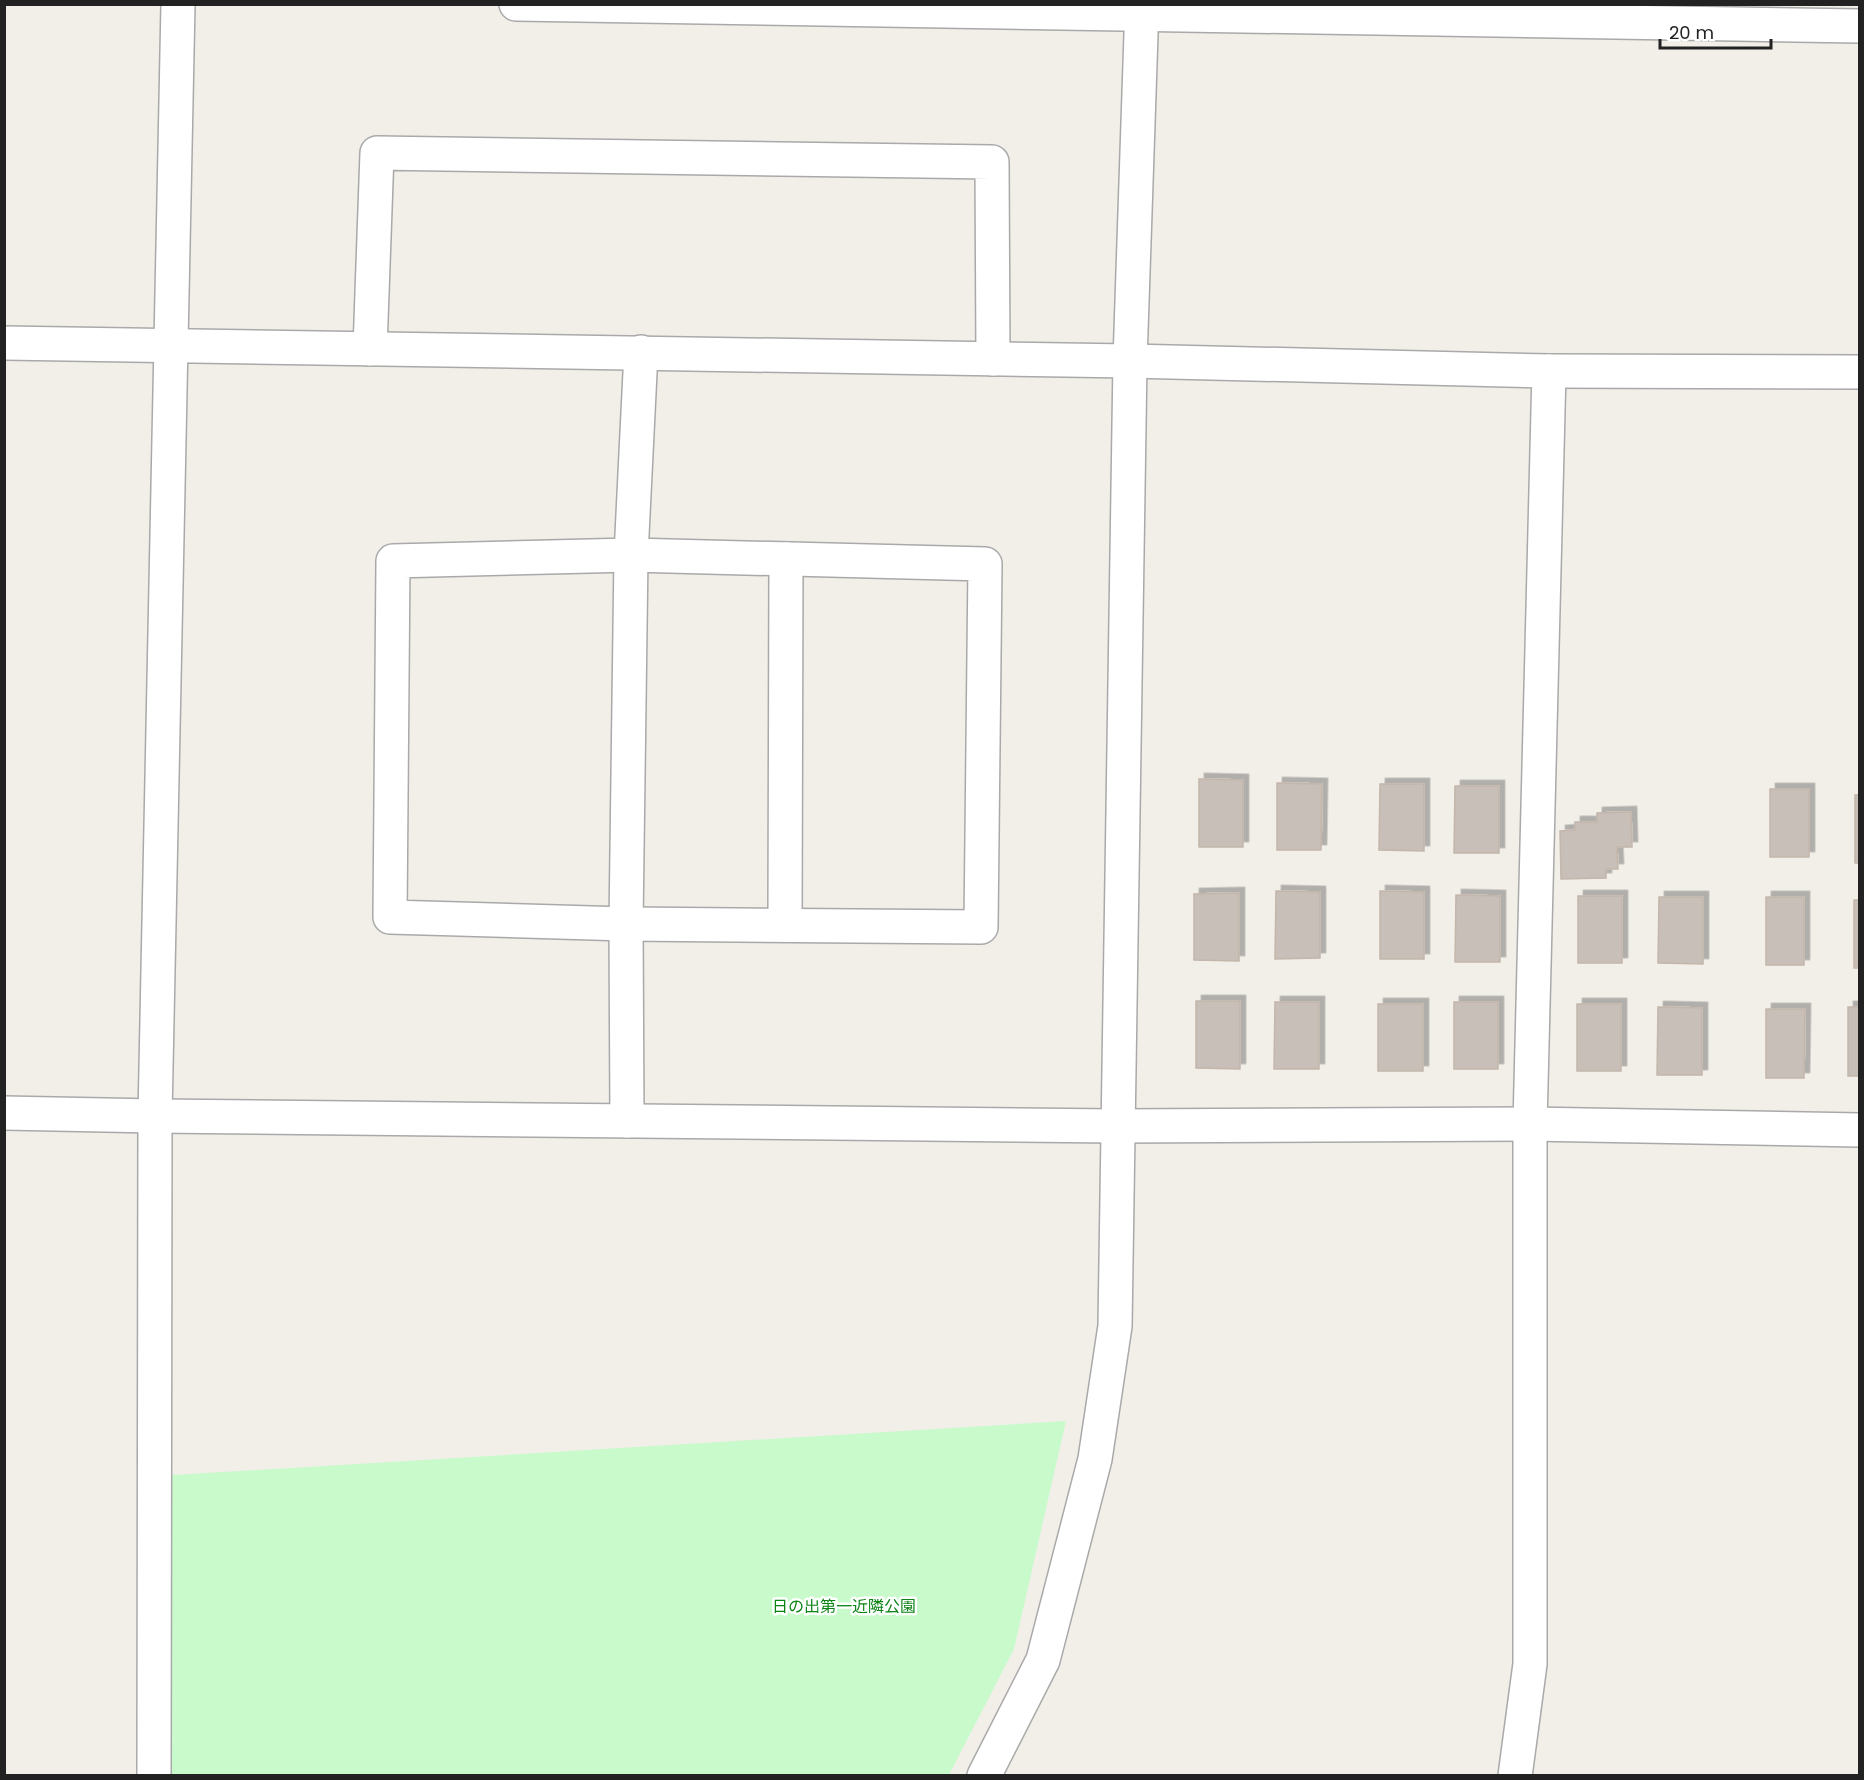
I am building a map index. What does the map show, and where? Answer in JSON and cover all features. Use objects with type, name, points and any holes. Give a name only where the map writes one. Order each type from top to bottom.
[{"type":"street","points":[[154,1776],[155,1116],[178,4]]},
{"type":"street","points":[[516,4],[1142,10],[1860,26]]},
{"type":"street","points":[[984,1776],[1043,1660],[1095,1459],[1115,1326],[1130,361],[1142,10]]},
{"type":"street","points":[[370,349],[377,153],[992,162],[993,359]]},
{"type":"street","points":[[4,343],[640,352],[1549,371],[1860,372]]},
{"type":"street","points":[[627,1121],[626,924],[631,555],[640,352]]},
{"type":"street","points":[[1515,1776],[1530,1664],[1530,1124],[1549,371]]},
{"type":"street","points":[[631,555],[786,559],[985,564],[981,927],[626,924],[390,917],[393,561],[631,555]]},
{"type":"street","points":[[785,925],[786,559]]},
{"type":"street","points":[[4,1113],[1117,1126],[1530,1124],[1860,1130]]},
{"type":"green space","name":"日の出第一近隣公園","points":[[1066,1421],[1014,1649],[949,1775],[152,1776],[157,1476]]},
{"type":"building","points":[[1199,779],[1243,780],[1243,847],[1199,847]]},
{"type":"building","points":[[1277,783],[1322,784],[1321,850],[1277,850]]},
{"type":"building","points":[[1380,784],[1424,784],[1424,851],[1379,850]]},
{"type":"building","points":[[1455,786],[1499,786],[1499,853],[1454,853]]},
{"type":"building","points":[[1770,789],[1809,789],[1809,857],[1770,857]]},
{"type":"building","points":[[1855,795],[1860,795],[1860,863],[1855,863]]},
{"type":"building","points":[[1631,812],[1632,847],[1617,847],[1618,869],[1606,869],[1606,878],[1561,879],[1560,831],[1575,830],[1575,822],[1597,822],[1597,813]]},
{"type":"building","points":[[1276,891],[1320,892],[1320,958],[1275,959]]},
{"type":"building","points":[[1380,891],[1424,892],[1424,959],[1380,959]]},
{"type":"building","points":[[1239,893],[1239,961],[1194,960],[1194,894]]},
{"type":"building","points":[[1456,895],[1500,896],[1500,962],[1455,962]]},
{"type":"building","points":[[1578,896],[1622,896],[1622,963],[1578,963]]},
{"type":"building","points":[[1659,897],[1703,897],[1703,964],[1658,963]]},
{"type":"building","points":[[1766,897],[1804,897],[1804,965],[1766,965]]},
{"type":"building","points":[[1854,900],[1860,900],[1860,968],[1854,968]]},
{"type":"building","points":[[1196,1001],[1240,1001],[1240,1069],[1196,1068]]},
{"type":"building","points":[[1275,1002],[1319,1002],[1319,1069],[1274,1069]]},
{"type":"building","points":[[1454,1002],[1498,1002],[1498,1069],[1454,1069]]},
{"type":"building","points":[[1378,1004],[1423,1004],[1423,1071],[1378,1071]]},
{"type":"building","points":[[1577,1004],[1621,1004],[1621,1071],[1577,1071]]},
{"type":"building","points":[[1658,1007],[1702,1008],[1702,1075],[1657,1075]]},
{"type":"building","points":[[1848,1007],[1860,1007],[1860,1076],[1848,1076]]},
{"type":"building","points":[[1766,1009],[1805,1009],[1804,1078],[1766,1078]]}]
